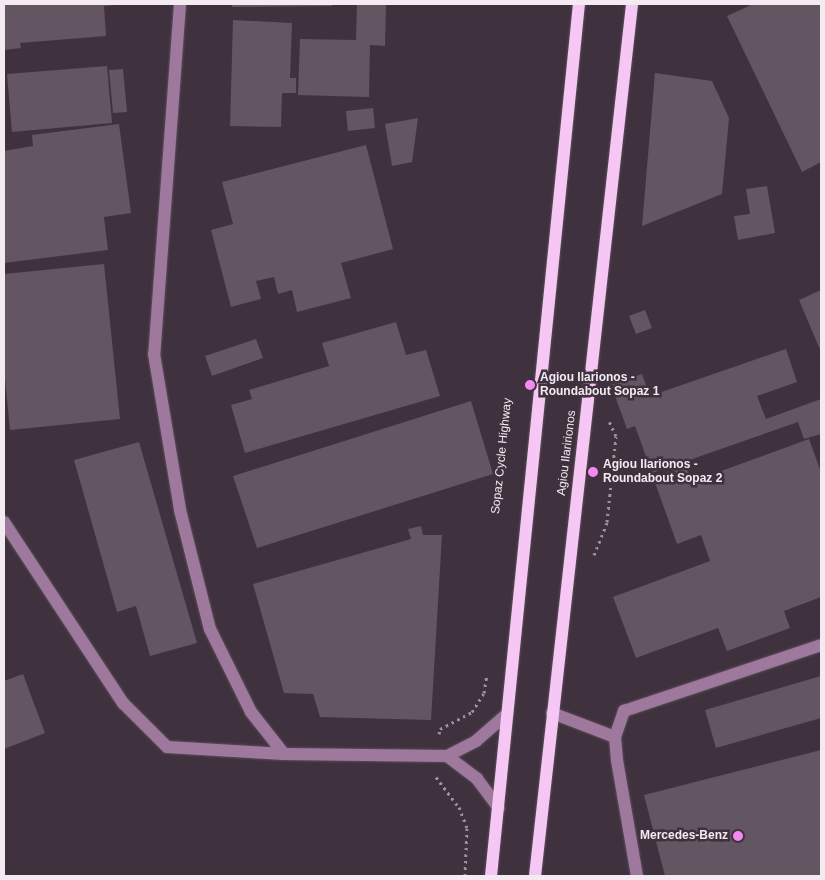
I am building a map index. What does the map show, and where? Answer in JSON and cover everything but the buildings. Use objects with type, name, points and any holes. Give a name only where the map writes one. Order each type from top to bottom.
[{"type":"main road","points":[[491,876],[499,808],[505,716],[579,4]]},
{"type":"main road","name":"Agiou Ilaririonos","points":[[535,876],[632,4]]},
{"type":"street","points":[[180,4],[154,354],[180,510],[210,629],[251,712],[284,754]]},
{"type":"street","points":[[4,522],[123,703],[167,747],[284,754],[442,756],[476,741],[505,716]]},
{"type":"street","points":[[637,876],[616,737],[624,711],[821,645]]},
{"type":"street","points":[[552,712],[616,737]]},
{"type":"street","points":[[442,756],[477,779],[499,808]]},
{"type":"path","points":[[466,876],[467,828],[456,802],[436,783],[442,756],[440,729],[472,712],[484,693],[488,668]]},
{"type":"place","name":"Agiou Ilarionos - Roundabout Sopaz 1","points":[[530,385]]},
{"type":"place","name":"Agiou Ilarionos - Roundabout Sopaz 2","points":[[593,472]]},
{"type":"place","name":"Mercedes-Benz","points":[[738,836]]}]
